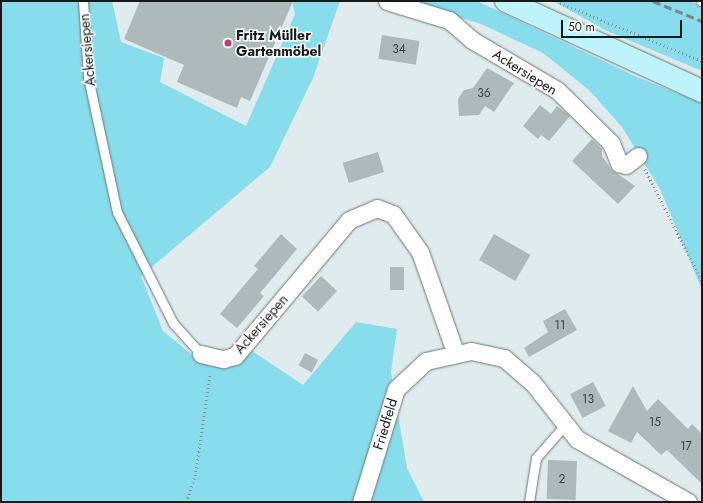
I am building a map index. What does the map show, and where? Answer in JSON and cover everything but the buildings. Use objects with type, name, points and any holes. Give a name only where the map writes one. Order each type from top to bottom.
[{"type":"main road","points":[[506,1],[702,91]]},
{"type":"street","name":"Ackersiepen","points":[[387,1],[449,20],[472,40],[557,90],[611,143],[619,163],[626,165],[638,156]]},
{"type":"street","name":"Ackersiepen","points":[[201,354],[223,360],[234,356],[349,220],[377,208],[393,214],[420,252],[454,352]]},
{"type":"street","name":"Friedfeld","points":[[361,502],[396,389],[426,360],[454,352],[471,350],[504,358],[532,382],[564,426],[595,451],[688,502]]},
{"type":"lane","name":"Ackersiepen","points":[[83,1],[88,77],[117,212],[173,323],[201,354]]},
{"type":"lane","points":[[529,502],[536,458],[564,426]]},
{"type":"path","points":[[555,1],[702,61]]},
{"type":"path","points":[[638,156],[702,281]]},
{"type":"path","points":[[186,502],[195,476],[211,365],[201,354]]},
{"type":"shaded area","points":[[1,1],[112,1],[121,42],[164,58],[160,82],[246,126],[295,14],[292,1],[340,1],[313,78],[270,167],[141,276],[163,331],[201,362],[249,349],[303,385],[356,322],[397,329],[391,372],[407,468],[424,502],[1,502]]},
{"type":"shaded area","points":[[407,1],[477,1],[639,78],[702,103],[702,290],[660,189],[622,127],[589,90],[543,53],[481,24]]},
{"type":"shaded area","points":[[553,1],[690,1],[702,6],[702,71],[607,31]]},
{"type":"railway","points":[[653,1],[702,21]]},
{"type":"place","name":"Fritz Müller Gartenmöbel","points":[[228,43]]}]
